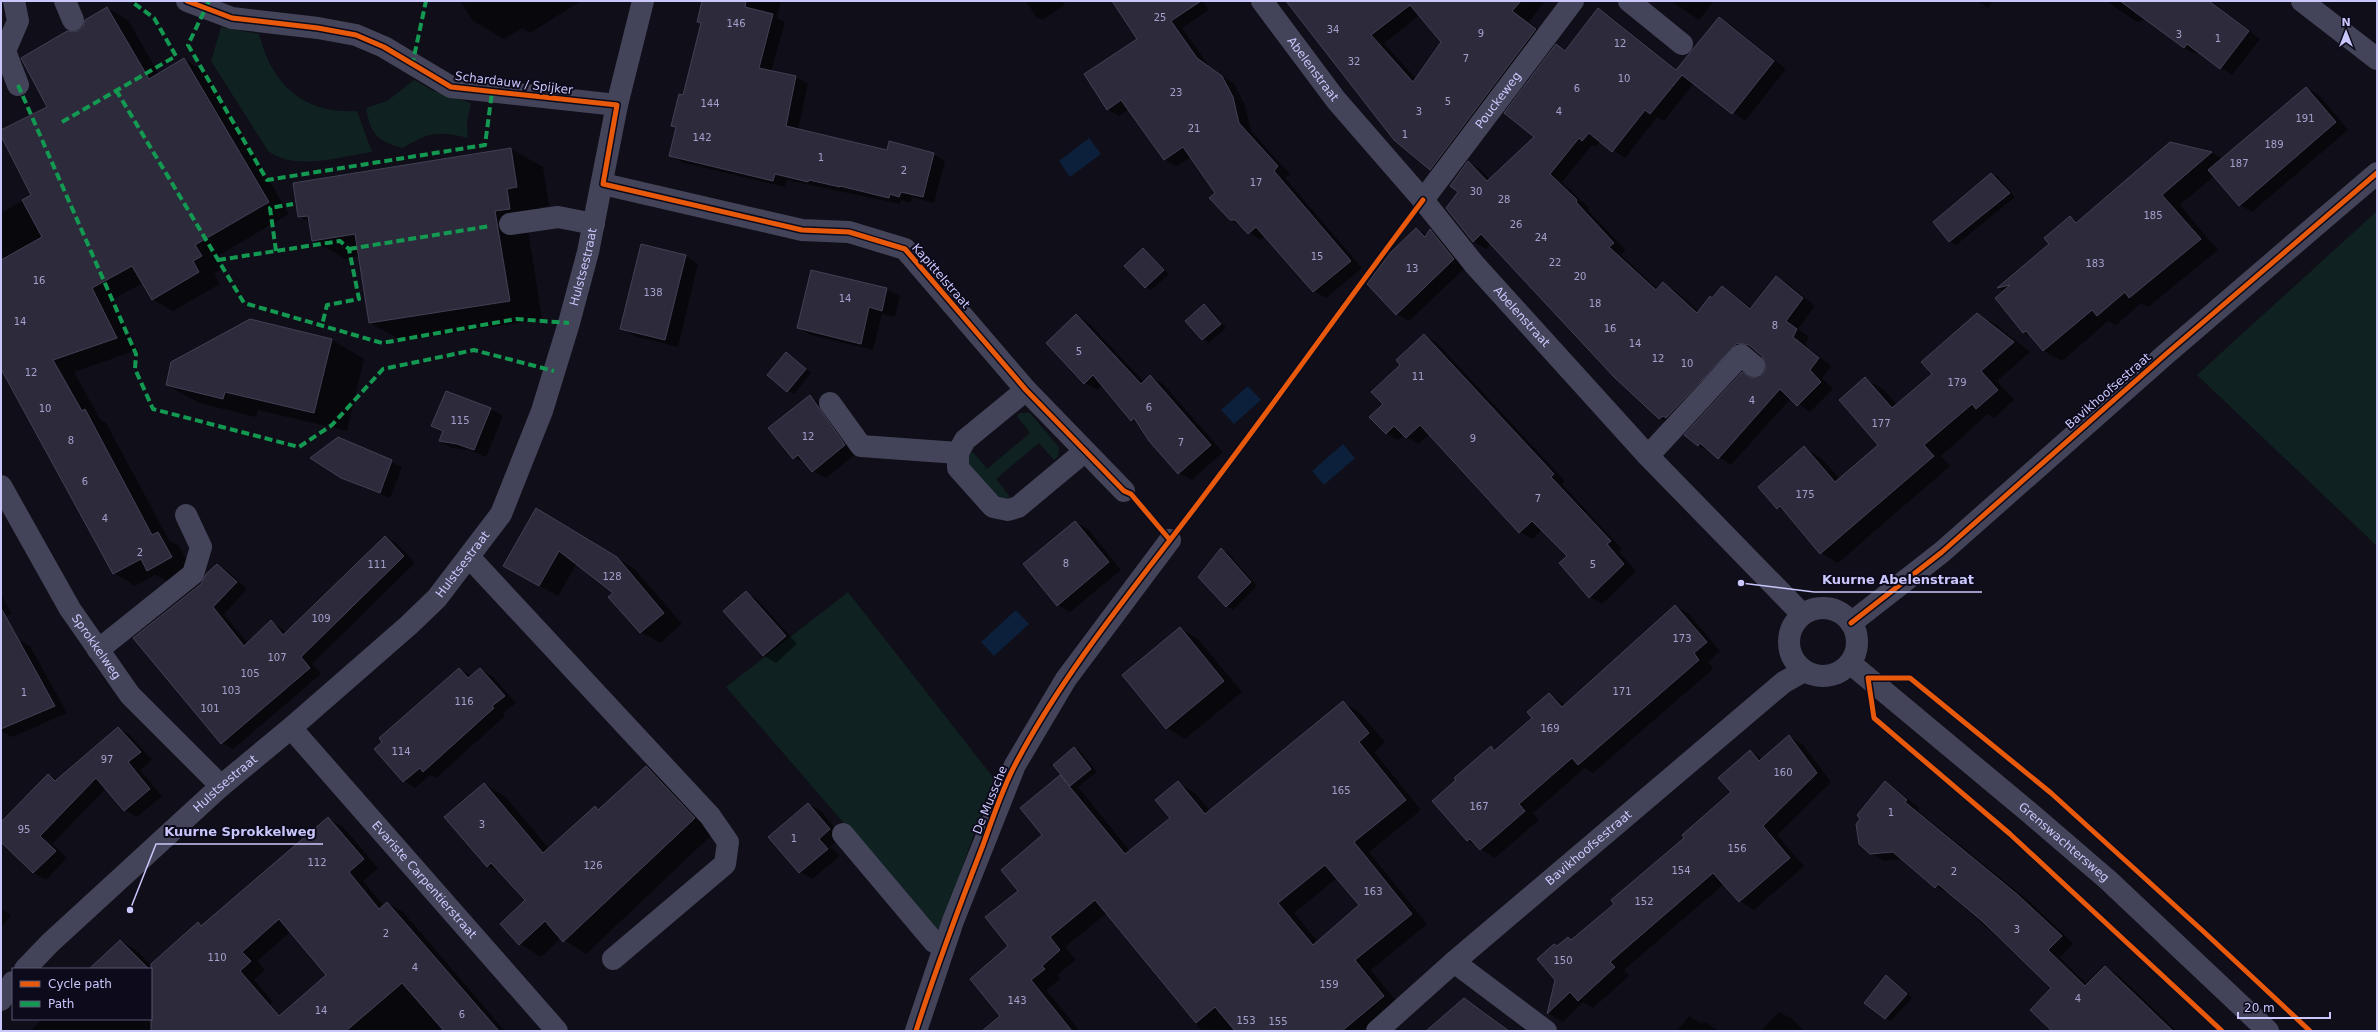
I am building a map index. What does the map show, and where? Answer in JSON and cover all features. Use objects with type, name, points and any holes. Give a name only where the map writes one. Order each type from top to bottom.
[{"type":"street","points":[[14,1],[18,21],[5,50],[18,85]]},
{"type":"street","name":"Schardauw / Spijker","points":[[187,1],[232,18],[318,28],[356,35],[384,48],[451,87],[618,105]]},
{"type":"street","name":"Hulstsestraat","points":[[26,968],[50,943],[220,786],[291,728],[409,625],[437,598],[470,558],[501,514],[542,411],[569,323],[594,224],[618,105],[644,1]]},
{"type":"street","name":"Abelenstraat","points":[[1262,1],[1336,100],[1423,200],[1474,264],[1648,456],[1802,614]]},
{"type":"street","name":"Pouckeweg","points":[[1423,200],[1573,1]]},
{"type":"street","points":[[1629,1],[1682,44]]},
{"type":"street","points":[[2302,1],[2377,59]]},
{"type":"street","name":"Bavikhoofsestraat","points":[[1851,623],[1942,552],[2166,354],[2377,173]]},
{"type":"street","name":"Kapittelstraat","points":[[603,184],[802,230],[849,232],[905,249],[1026,390],[1084,452],[1124,491]]},
{"type":"street","points":[[510,224],[558,216],[594,224]]},
{"type":"street","points":[[1648,456],[1742,356],[1754,366]]},
{"type":"street","points":[[1026,390],[965,440],[958,453],[958,468],[993,507],[1008,510],[1018,507],[1084,452]]},
{"type":"street","points":[[830,403],[861,446],[958,453]]},
{"type":"street","name":"Sprokkelweg","points":[[1,486],[70,609],[130,695],[220,786]]},
{"type":"street","points":[[98,650],[193,574],[201,547],[186,515]]},
{"type":"street","name":"De Mussche","points":[[916,1031],[944,947],[1015,765],[1066,679],[1170,540]]},
{"type":"street","points":[[470,558],[710,816],[728,842],[725,864],[613,959]]},
{"type":"street","points":[[1829,608],[1841,613],[1851,623],[1857,636],[1856,651],[1850,663],[1840,672],[1828,676],[1816,675],[1804,671],[1791,654],[1789,643],[1795,623],[1802,614],[1815,609],[1829,608]]},
{"type":"street","name":"Grenswachtersweg","points":[[1850,663],[2000,787],[2108,880],[2268,1031]]},
{"type":"street","name":"Bavikhoofsestraat","points":[[1377,1031],[1454,962],[1784,682],[1804,671]]},
{"type":"street","name":"Evariste Carpentierstraat","points":[[291,728],[557,1031]]},
{"type":"street","points":[[843,834],[934,942],[944,947]]},
{"type":"street","points":[[1454,962],[1546,1031]]},
{"type":"street","points":[[1,1000],[12,984]]},
{"type":"shaded area","points":[[221,27],[259,34],[272,68],[281,82],[293,93],[306,101],[321,107],[338,111],[357,111],[372,152],[318,161],[304,161],[279,157],[268,151],[211,61]]},
{"type":"shaded area","points":[[414,80],[434,91],[471,103],[467,122],[468,138],[449,134],[434,134],[420,139],[403,148],[387,143],[377,136],[370,125],[366,108],[387,101]]},
{"type":"shaded area","points":[[2377,211],[2377,546],[2197,375]]},
{"type":"shaded area","points":[[1020,413],[1030,413],[1059,447],[1058,457],[1054,460],[1039,443],[996,479],[1010,497],[1006,500],[997,498],[968,465],[969,455],[973,452],[987,469],[1030,433],[1017,416]]},
{"type":"shaded area","points":[[848,592],[996,781],[978,823],[939,933],[726,687]]},
{"type":"water","points":[[1089,138],[1101,154],[1070,177],[1059,161]]},
{"type":"water","points":[[1248,386],[1261,400],[1234,424],[1221,410]]},
{"type":"water","points":[[1343,444],[1355,458],[1324,485],[1312,471]]},
{"type":"water","points":[[1016,610],[1029,624],[994,656],[981,642]]},
{"type":"building","points":[[702,1],[746,1],[745,7],[773,14],[759,68],[796,76],[786,126],[887,150],[889,141],[934,153],[923,197],[901,192],[899,197],[890,194],[889,198],[840,186],[809,180],[808,182],[775,174],[773,181],[669,156],[676,127],[671,126],[679,94],[683,95],[701,23],[697,22]]},
{"type":"building","points":[[1112,1],[1201,1],[1171,21],[1197,58],[1222,76],[1233,97],[1239,123],[1278,166],[1274,171],[1351,261],[1313,292],[1256,227],[1248,234],[1235,220],[1230,220],[1209,198],[1215,193],[1183,147],[1164,160],[1121,100],[1107,110],[1084,74],[1137,39]]},
{"type":"building","points":[[1286,1],[1521,1],[1512,11],[1536,29],[1430,170],[1394,140]],"holes":[[[1410,5],[1441,42],[1413,82],[1371,35]]]},
{"type":"building","points":[[2120,1],[2209,1],[2249,31],[2220,69],[2187,44],[2184,48]]},
{"type":"building","points":[[107,7],[149,79],[184,58],[269,202],[195,245],[202,256],[193,261],[199,272],[152,300],[132,266],[92,288],[117,338],[53,360],[82,411],[85,409],[152,535],[158,532],[172,557],[147,571],[141,559],[113,574],[1,369],[1,260],[42,237],[22,200],[31,195],[1,136],[1,130],[47,107],[21,58],[67,31],[78,31],[83,27],[85,20]]},
{"type":"building","points":[[1598,8],[1676,70],[1719,17],[1774,61],[1732,114],[1682,75],[1650,114],[1645,110],[1612,152],[1589,133],[1582,141],[1579,138],[1550,174],[1577,200],[1576,202],[1614,243],[1609,247],[1656,290],[1663,282],[1697,313],[1710,296],[1712,298],[1722,286],[1750,309],[1776,276],[1803,298],[1786,321],[1797,329],[1793,337],[1819,358],[1810,370],[1821,382],[1797,406],[1780,389],[1718,459],[1700,443],[1698,446],[1684,435],[1742,372],[1752,378],[1763,374],[1766,368],[1762,356],[1749,345],[1737,343],[1666,418],[1663,416],[1659,419],[1614,377],[1481,234],[1473,242],[1446,208],[1458,192],[1450,186],[1468,161],[1487,181],[1534,137],[1504,113],[1556,44],[1565,51]]},
{"type":"building","points":[[2306,87],[2336,122],[2239,206],[2208,170]]},
{"type":"building","points":[[2170,142],[2212,152],[2162,195],[2201,239],[2129,298],[2125,292],[2097,316],[2092,310],[2043,351],[2026,331],[2023,333],[1995,298],[2010,285],[1997,288],[2049,244],[2044,238],[2070,216],[2076,223]]},
{"type":"building","points":[[511,148],[517,187],[507,189],[510,209],[495,211],[510,301],[369,323],[355,234],[312,241],[308,216],[298,217],[293,183]]},
{"type":"building","points":[[1991,173],[2010,193],[1949,242],[1933,222]]},
{"type":"building","points":[[1416,228],[1425,237],[1430,229],[1454,259],[1396,315],[1367,284],[1391,252]]},
{"type":"building","points":[[641,244],[686,255],[665,340],[620,329]]},
{"type":"building","points":[[1143,248],[1164,270],[1145,288],[1124,266]]},
{"type":"building","points":[[811,270],[887,288],[882,311],[869,307],[861,344],[797,328]]},
{"type":"building","points":[[1204,304],[1221,324],[1202,340],[1185,321]]},
{"type":"building","points":[[1977,313],[2014,342],[1981,371],[1998,390],[1976,409],[1972,404],[1924,445],[1934,456],[1820,554],[1780,506],[1777,509],[1758,487],[1804,446],[1835,482],[1878,445],[1839,400],[1865,377],[1892,408],[1932,374],[1921,362]]},
{"type":"building","points":[[1076,314],[1141,384],[1150,375],[1211,445],[1178,474],[1149,441],[1134,418],[1131,421],[1093,375],[1084,384],[1046,343]]},
{"type":"building","points":[[250,319],[332,339],[314,413],[225,392],[223,399],[166,385],[171,362]]},
{"type":"building","points":[[1424,334],[1554,474],[1551,477],[1611,541],[1607,544],[1624,564],[1589,598],[1559,563],[1567,556],[1532,521],[1519,533],[1420,425],[1406,438],[1394,426],[1386,434],[1369,417],[1383,404],[1371,392],[1400,365],[1396,360]]},
{"type":"building","points":[[786,352],[806,369],[787,392],[767,375]]},
{"type":"building","points":[[446,391],[491,408],[474,450],[457,444],[439,441],[443,431],[431,426]]},
{"type":"building","points":[[810,395],[845,445],[812,472],[798,455],[793,459],[768,428]]},
{"type":"building","points":[[338,437],[392,460],[380,493],[341,478],[310,458]]},
{"type":"building","points":[[536,508],[617,557],[664,613],[640,633],[608,597],[613,593],[559,551],[539,586],[503,566]]},
{"type":"building","points":[[1075,521],[1109,562],[1057,606],[1023,564]]},
{"type":"building","points":[[385,536],[404,556],[301,657],[310,668],[221,744],[133,638],[201,584],[206,574],[217,564],[237,582],[213,607],[244,646],[271,620],[283,635]]},
{"type":"building","points":[[1221,548],[1251,582],[1226,607],[1198,577]]},
{"type":"building","points":[[746,591],[786,636],[763,656],[723,611]]},
{"type":"building","points":[[1675,605],[1707,642],[1694,653],[1699,660],[1578,765],[1572,758],[1519,804],[1525,811],[1480,850],[1470,839],[1467,841],[1432,801],[1456,780],[1454,778],[1491,746],[1494,751],[1532,718],[1527,712],[1549,693],[1562,707]]},
{"type":"building","points":[[1,608],[55,706],[1,729]]},
{"type":"building","points":[[1180,627],[1224,681],[1166,729],[1122,675]]},
{"type":"building","points":[[459,668],[468,678],[480,668],[505,696],[492,706],[494,708],[423,772],[420,768],[403,782],[374,749],[382,742],[379,738]]},
{"type":"building","points":[[1343,701],[1369,733],[1359,742],[1406,800],[1354,842],[1412,914],[1355,960],[1384,996],[1342,1031],[1235,1031],[1215,1007],[1196,1023],[1095,900],[1050,937],[1060,950],[1042,966],[1045,969],[1031,980],[1072,1031],[982,1031],[1000,1016],[970,979],[1008,946],[985,917],[1018,891],[1001,870],[1042,835],[1020,808],[1060,775],[1125,854],[1170,818],[1155,800],[1178,781],[1205,814]],"holes":[[[1325,865],[1359,905],[1313,945],[1278,903]]]},
{"type":"building","points":[[118,727],[141,752],[128,762],[150,789],[124,811],[96,778],[40,836],[56,851],[33,873],[1,842],[1,822],[48,774],[55,781]]},
{"type":"building","points":[[1789,735],[1817,773],[1763,826],[1790,858],[1739,902],[1713,873],[1610,962],[1615,967],[1578,1001],[1570,992],[1547,1014],[1555,980],[1537,959],[1554,944],[1557,946],[1568,937],[1571,940],[1614,904],[1611,900],[1684,838],[1682,835],[1731,792],[1718,778],[1750,750],[1759,761]]},
{"type":"building","points":[[1074,747],[1091,769],[1070,786],[1053,765]]},
{"type":"building","points":[[646,766],[695,818],[563,942],[545,921],[519,945],[500,924],[525,900],[491,863],[487,867],[444,817],[484,783],[543,853],[595,806],[598,810]]},
{"type":"building","points":[[1885,781],[1907,800],[1905,802],[2018,895],[2062,936],[2048,950],[2085,986],[2105,966],[2173,1031],[2052,1031],[2030,1010],[2051,988],[1982,921],[1938,884],[1935,888],[1893,852],[1870,854],[1859,844],[1856,824],[1860,819],[1857,815]]},
{"type":"building","points":[[808,803],[830,829],[819,839],[828,849],[799,873],[768,837]]},
{"type":"building","points":[[328,817],[364,859],[349,872],[379,909],[387,902],[499,1031],[444,1031],[402,983],[346,1031],[151,1031],[151,964],[198,922],[201,926]],"holes":[[[279,919],[326,975],[279,1016],[240,971],[251,961],[242,952]]]},
{"type":"building","points":[[120,940],[148,968],[90,968]]},
{"type":"building","points":[[1886,975],[1907,994],[1885,1019],[1864,1003]]},
{"type":"building","points":[[1464,998],[1509,1031],[1426,1031]]},
{"type":"marked path","points":[[62,122],[176,56],[154,18],[131,1]]},
{"type":"marked path","points":[[209,1],[188,45],[267,180],[485,145],[492,92]]},
{"type":"marked path","points":[[412,66],[426,1]]},
{"type":"marked path","points":[[18,85],[136,354],[135,369],[153,409],[299,447],[332,425],[383,369],[474,350],[554,371]]},
{"type":"marked path","points":[[116,90],[244,303],[382,343],[516,319],[569,323]]},
{"type":"marked path","points":[[276,251],[270,208],[293,204]]},
{"type":"marked path","points":[[349,249],[490,226]]},
{"type":"marked path","points":[[218,260],[340,241],[349,249],[359,299],[327,305],[322,325]]},
{"type":"cycle path","points":[[187,1],[232,18],[318,28],[356,35],[384,47],[451,87],[617,105],[603,184],[802,230],[849,232],[905,249],[1026,390],[1124,491],[1131,494],[1170,540]]},
{"type":"cycle path","points":[[1851,623],[1942,552],[2166,354],[2377,173]]},
{"type":"cycle path","points":[[916,1031],[948,938],[1002,793],[1016,763],[1036,728],[1080,659],[1104,626],[1231,460],[1423,200]]},
{"type":"cycle path","points":[[2222,1031],[2010,834],[1874,718],[1868,678],[1910,678],[2051,793],[2310,1031]]},
{"type":"place","name":"Kuurne Abelenstraat","points":[[1741,583]]},
{"type":"place","name":"Kuurne Sprokkelweg","points":[[130,910]]}]
